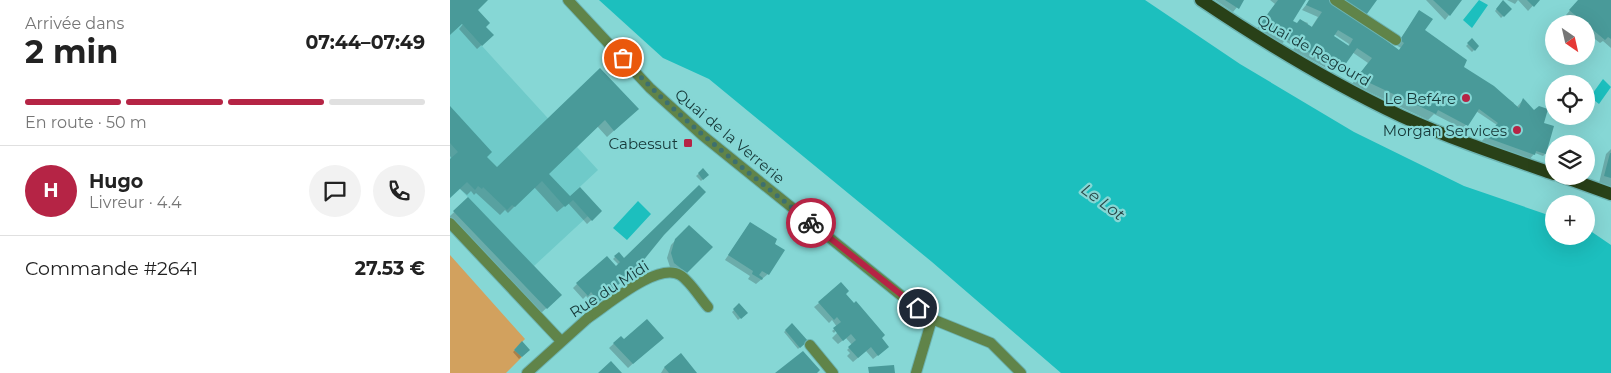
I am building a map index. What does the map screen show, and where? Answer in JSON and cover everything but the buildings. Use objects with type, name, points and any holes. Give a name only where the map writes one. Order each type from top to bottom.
[{"type":"main road","name":"Quai de Regourd","points":[[1201,0],[1306,67],[1357,94],[1454,138],[1545,171]]},
{"type":"main road","points":[[1586,185],[1611,194]]},
{"type":"street","name":"Quai de la Verrerie","points":[[568,0],[650,88],[702,135],[902,297],[932,319],[991,342],[1021,373]]},
{"type":"street","points":[[1335,0],[1396,40]]},
{"type":"street","points":[[450,223],[561,341]]},
{"type":"street","name":"Rue du Midi","points":[[527,373],[588,318],[652,275],[671,271],[682,276],[708,308]]},
{"type":"street","points":[[916,373],[932,319]]},
{"type":"street","points":[[810,345],[833,373]]},
{"type":"shaded area","points":[[462,24],[575,148],[577,147],[598,170],[570,196],[588,216],[534,266],[460,189],[450,198],[450,35]]},
{"type":"shaded area","points":[[450,255],[525,339],[514,350],[522,357],[506,373],[450,373]]},
{"type":"water","name":"Le Lot","points":[[599,0],[1145,0],[1240,64],[1354,132],[1464,186],[1545,214],[1545,245],[1595,245],[1595,234],[1611,245],[1611,373],[1061,373],[932,262],[709,79],[663,58]]},
{"type":"water","points":[[1479,0],[1488,5],[1472,28],[1463,20]]},
{"type":"water","points":[[1603,79],[1611,87],[1599,104],[1595,101],[1595,90]]},
{"type":"water","points":[[638,201],[651,214],[627,240],[613,228]]},
{"type":"way so far","points":[[623,58],[650,88],[702,135],[811,223]]},
{"type":"place","name":"Le Bef4re","points":[[1466,98]]},
{"type":"place","name":"Morgan Services","points":[[1517,130]]},
{"type":"place","name":"Cabessut","points":[[688,143]]},
{"type":"route","points":[[811,223],[918,308]]}]
